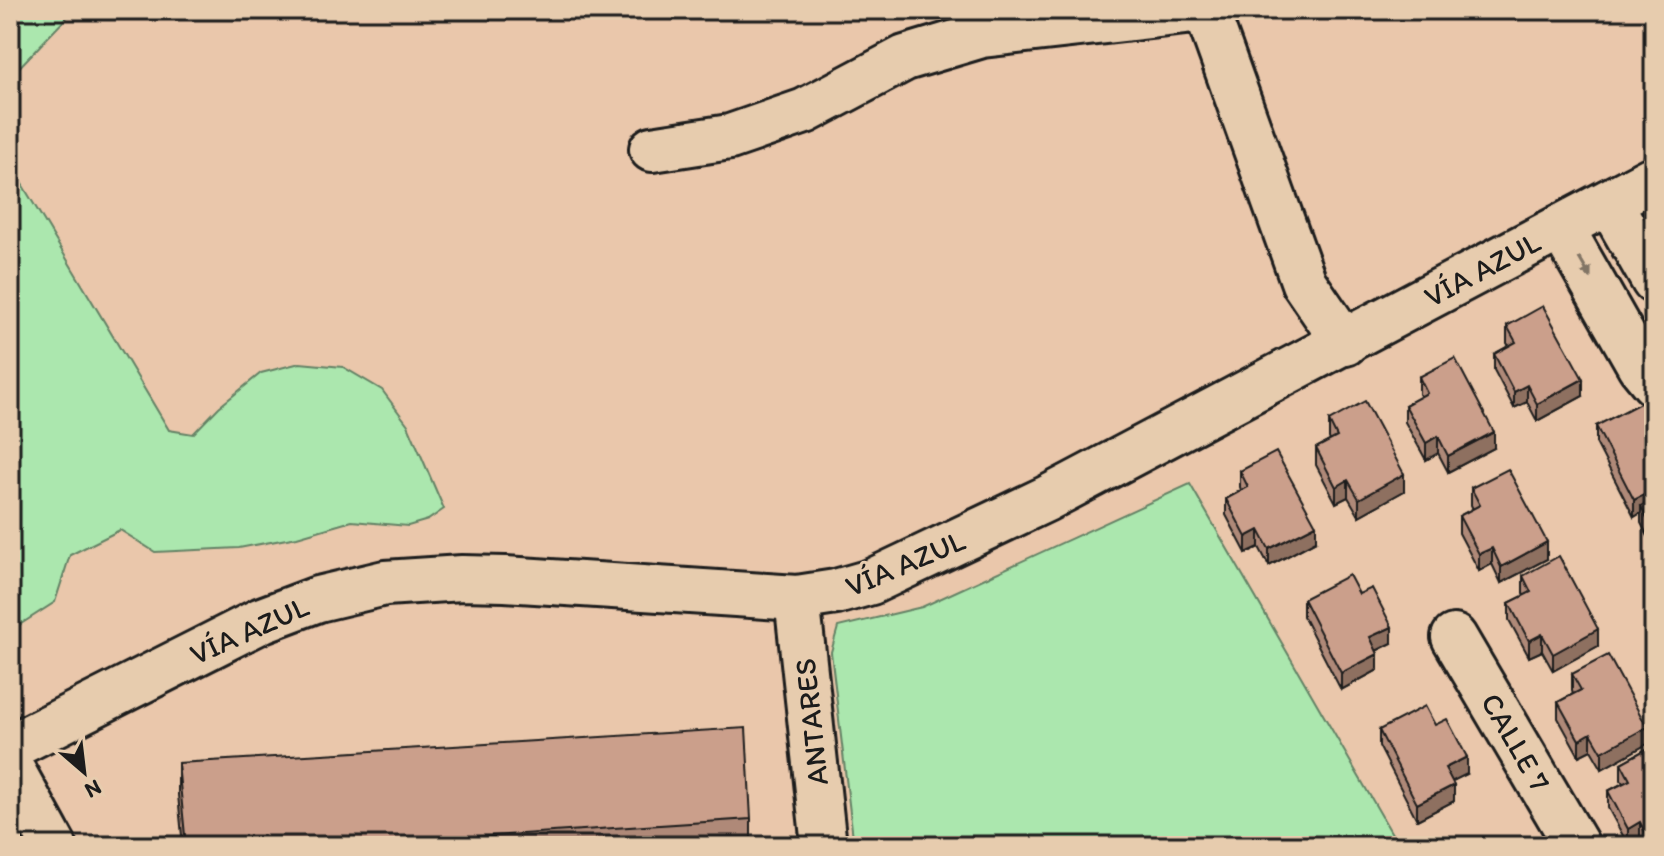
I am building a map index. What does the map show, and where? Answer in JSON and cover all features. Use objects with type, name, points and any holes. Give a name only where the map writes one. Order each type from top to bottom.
[{"type":"street","points":[[652,149],[730,137],[805,111],[905,58],[982,35],[1205,10],[1304,283],[1345,343]]},
{"type":"street","name":"VÍA AZUL","points":[[10,747],[262,620],[318,599],[385,583],[462,578],[505,579],[797,598],[859,586],[910,565],[1154,444],[1654,178]]},
{"type":"street","points":[[1609,202],[1654,281]]},
{"type":"street","points":[[1561,227],[1640,366],[1654,383]]},
{"type":"street","name":"ANTARES","points":[[797,598],[824,846]]},
{"type":"street","name":"CALLE 7","points":[[1454,637],[1577,846]]},
{"type":"street","points":[[10,766],[54,846]]},
{"type":"green space","points":[[10,10],[74,10],[10,77]]},
{"type":"green space","points":[[10,164],[169,430],[193,434],[219,407],[261,373],[300,363],[343,367],[382,390],[408,425],[444,509],[428,520],[408,526],[352,521],[297,537],[239,548],[155,552],[120,530],[70,555],[55,602],[10,631]]},
{"type":"green space","points":[[1190,484],[1399,846],[854,846],[831,652],[838,627],[922,607]]},
{"type":"building","points":[[1543,306],[1583,379],[1537,404],[1527,385],[1514,392],[1494,354],[1516,342],[1507,326]]},
{"type":"building","points":[[1455,358],[1494,432],[1448,456],[1438,436],[1426,443],[1405,405],[1427,393],[1419,377]]},
{"type":"building","points":[[1365,401],[1404,474],[1359,499],[1348,480],[1336,487],[1316,448],[1337,437],[1329,421]]},
{"type":"building","points":[[1642,402],[1654,421],[1654,490],[1634,500],[1596,426]]},
{"type":"building","points":[[1276,452],[1316,525],[1269,549],[1259,530],[1246,537],[1226,499],[1248,487],[1240,471]]},
{"type":"building","points":[[1508,469],[1547,542],[1501,567],[1492,548],[1479,554],[1459,516],[1480,505],[1471,488]]},
{"type":"building","points":[[1654,499],[1654,532],[1641,506]]},
{"type":"building","points":[[1559,556],[1598,629],[1553,654],[1542,634],[1529,641],[1509,603],[1531,592],[1523,576]]},
{"type":"building","points":[[1349,575],[1359,594],[1372,588],[1392,627],[1370,637],[1378,654],[1341,673],[1303,599]]},
{"type":"building","points":[[1608,655],[1647,727],[1602,752],[1591,733],[1579,740],[1558,702],[1581,690],[1572,674]]},
{"type":"building","points":[[1425,706],[1435,725],[1447,719],[1467,757],[1445,768],[1454,785],[1417,804],[1379,730]]},
{"type":"building","points":[[746,728],[751,819],[339,846],[186,846],[178,763]]},
{"type":"building","points":[[1654,745],[1654,840],[1650,842],[1640,822],[1628,829],[1608,791],[1630,780],[1621,763]]}]
